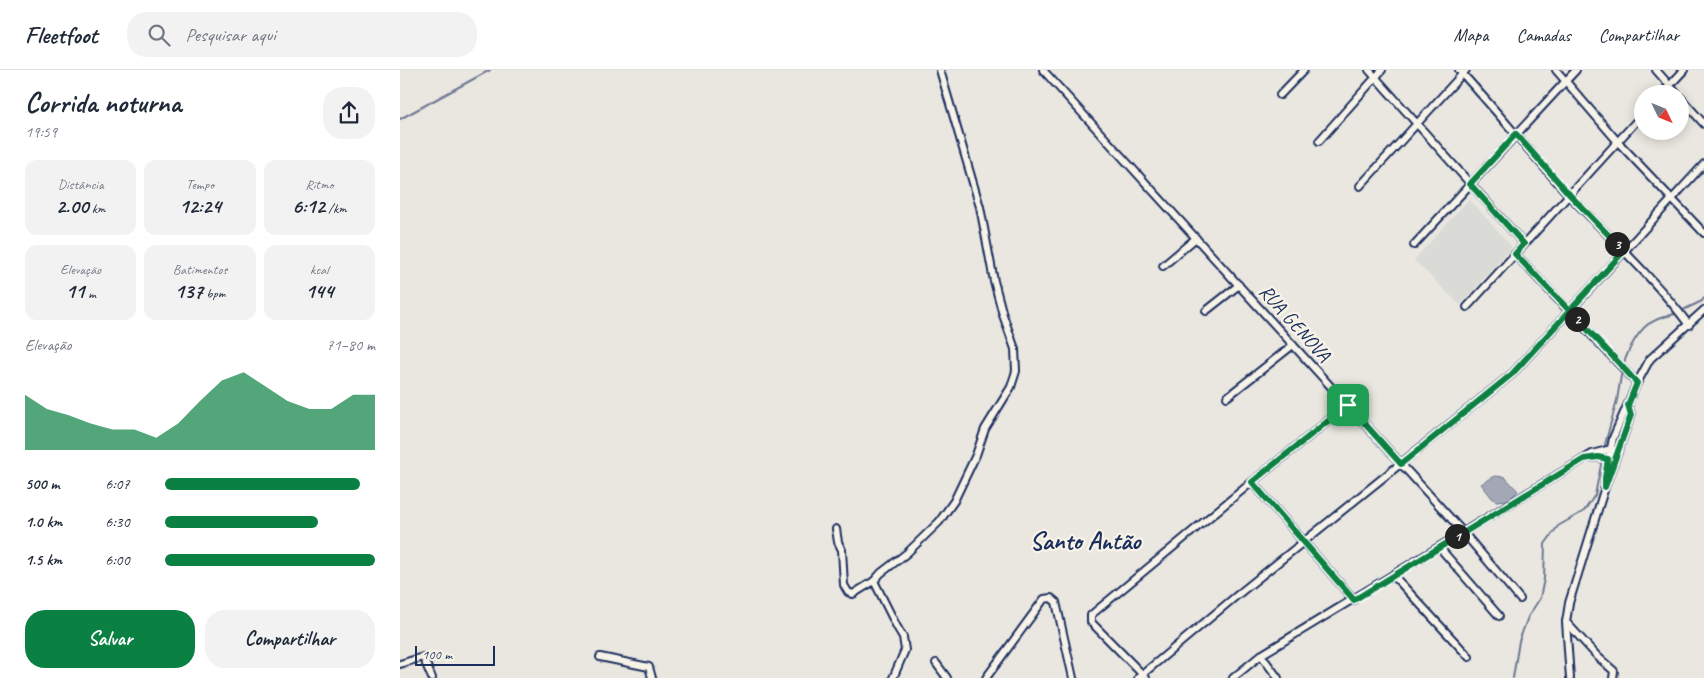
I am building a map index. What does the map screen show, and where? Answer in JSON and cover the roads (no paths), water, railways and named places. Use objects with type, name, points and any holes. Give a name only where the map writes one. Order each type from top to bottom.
[{"type":"street","points":[[836,529],[838,542],[842,550],[844,584],[848,592],[858,593],[908,553],[939,522],[954,501],[976,455],[985,429],[1011,387],[1016,370],[1015,349],[1003,315],[994,280],[980,207],[940,70]]},
{"type":"street","name":"RUA GENOVA","points":[[1044,70],[1463,532],[1520,599]]},
{"type":"street","points":[[1280,95],[1304,70]]},
{"type":"street","points":[[1369,70],[1524,244]]},
{"type":"street","points":[[1319,141],[1382,70]]},
{"type":"street","points":[[1556,70],[1618,142],[1704,233]]},
{"type":"street","points":[[1414,245],[1576,70]]},
{"type":"street","points":[[1656,70],[1669,85]]},
{"type":"street","points":[[1671,85],[1684,70]]},
{"type":"street","points":[[1360,186],[1463,71],[1570,195],[1679,311],[1689,325]]},
{"type":"street","points":[[1689,107],[1704,124]]},
{"type":"street","points":[[1467,307],[1634,124]]},
{"type":"street","points":[[1348,405],[1091,615],[1091,622],[1142,677],[1305,541],[1512,374],[1704,164]]},
{"type":"street","points":[[1163,266],[1196,238]]},
{"type":"street","points":[[1515,254],[1637,383]]},
{"type":"street","points":[[1206,311],[1239,285]]},
{"type":"street","points":[[1233,678],[1261,655],[1584,459],[1604,449],[1650,359],[1704,310]]},
{"type":"street","points":[[1227,397],[1293,345]]},
{"type":"street","points":[[1570,678],[1566,622],[1569,603],[1605,487],[1605,478],[1610,459],[1618,452],[1631,415],[1628,405]]},
{"type":"street","points":[[1604,449],[1618,452]]},
{"type":"street","points":[[1604,449],[1610,459]]},
{"type":"street","points":[[1604,449],[1610,459]]},
{"type":"street","points":[[1252,482],[1305,541],[1354,600]]},
{"type":"street","points":[[1439,547],[1499,616]]},
{"type":"street","points":[[1394,576],[1469,657]]},
{"type":"street","points":[[874,581],[903,637],[905,650],[893,678]]},
{"type":"street","points":[[986,678],[1044,599],[1051,598],[1056,602],[1073,678]]},
{"type":"street","points":[[1566,622],[1598,657],[1614,671],[1614,678]]},
{"type":"street","points":[[1261,655],[1278,678]]},
{"type":"street","points":[[600,656],[649,667],[652,678]]},
{"type":"street","points":[[400,664],[422,657],[432,678]]},
{"type":"street","points":[[936,663],[945,677]]},
{"type":"waterway","points":[[400,119],[490,70]]},
{"type":"waterway","points":[[1681,311],[1702,301],[1704,298]]},
{"type":"waterway","points":[[1623,366],[1631,346],[1644,328],[1657,320],[1677,313]]},
{"type":"waterway","points":[[1604,448],[1617,400],[1622,370]]},
{"type":"waterway","points":[[1513,678],[1519,641],[1528,617],[1540,598],[1544,579],[1545,544],[1558,526],[1584,511],[1595,495],[1602,460]]},
{"type":"district","name":"Santo Antão","points":[[1085,541]]}]
